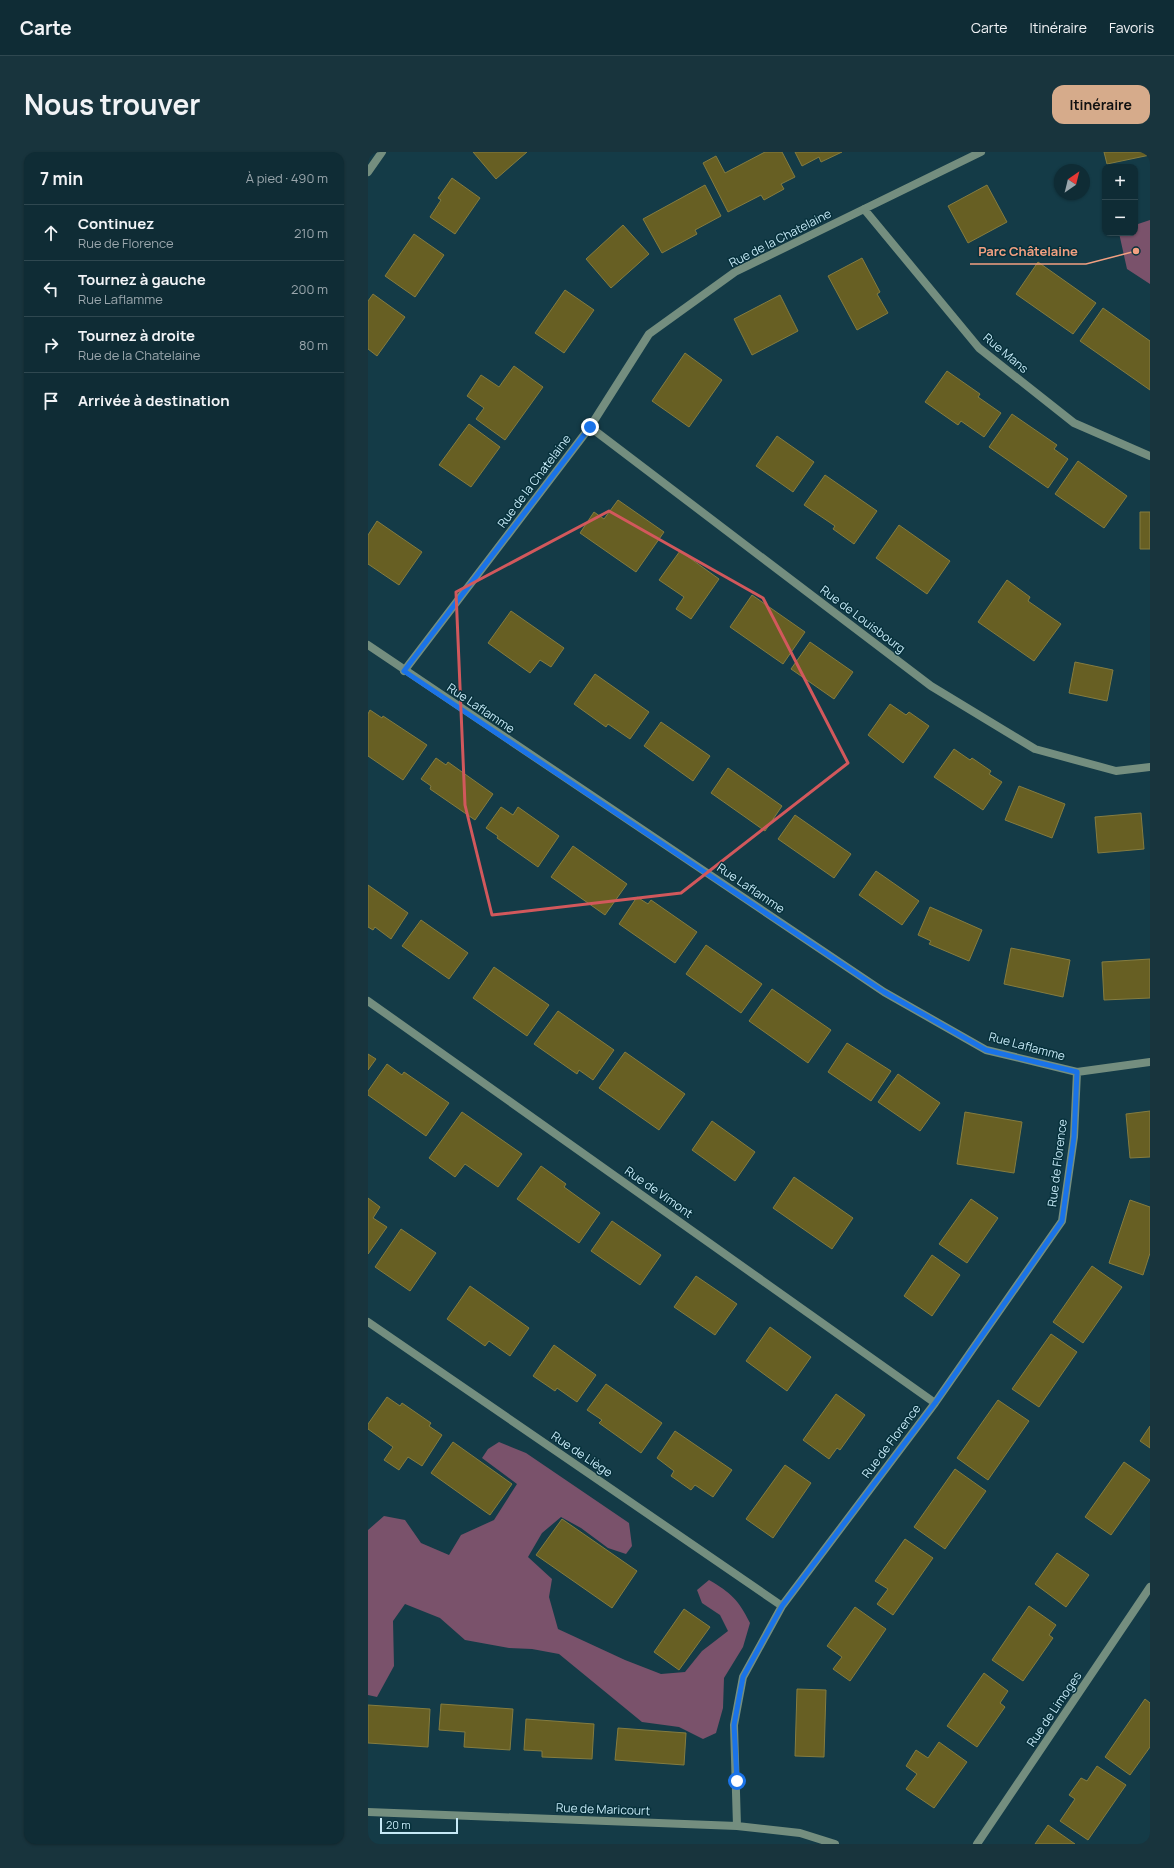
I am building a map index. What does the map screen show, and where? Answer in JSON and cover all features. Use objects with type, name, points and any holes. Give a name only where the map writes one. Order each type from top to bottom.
[{"type":"street","points":[[368,172],[382,152]]},
{"type":"street","name":"Rue de la Chatelaine","points":[[404,671],[590,427],[649,334],[735,272],[980,152]]},
{"type":"street","name":"Rue Mans","points":[[864,209],[979,348],[1074,423],[1150,456]]},
{"type":"street","name":"Rue de Louisbourg","points":[[590,427],[931,686],[1035,749],[1116,771],[1150,767]]},
{"type":"street","name":"Rue Laflamme","points":[[368,645],[404,671],[884,992],[986,1050],[1077,1072],[1150,1062]]},
{"type":"street","name":"Rue de Vimont","points":[[368,1001],[935,1403]]},
{"type":"street","name":"Rue de Florence","points":[[737,1826],[734,1725],[743,1677],[782,1606],[935,1403],[1062,1221],[1074,1137],[1077,1072]]},
{"type":"street","name":"Rue de Liège","points":[[368,1322],[782,1606]]},
{"type":"street","name":"Rue de Limoges","points":[[977,1844],[1150,1587]]},
{"type":"street","name":"Rue de Maricourt","points":[[368,1812],[737,1826],[800,1833],[835,1844]]},
{"type":"highlighted area","points":[[609,511],[763,598],[848,763],[681,893],[492,915],[465,805],[456,592]]},
{"type":"shaded area","points":[[1150,220],[1150,284],[1127,269],[1120,236],[1138,236],[1138,224]]},
{"type":"shaded area","points":[[499,1442],[526,1453],[629,1523],[632,1546],[626,1554],[608,1548],[581,1528],[561,1517],[542,1533],[528,1557],[552,1579],[549,1597],[558,1629],[625,1660],[661,1674],[685,1672],[702,1651],[728,1631],[720,1615],[702,1603],[697,1590],[709,1580],[723,1589],[738,1602],[750,1623],[743,1647],[724,1678],[723,1708],[716,1733],[703,1739],[679,1727],[642,1722],[559,1654],[532,1649],[509,1648],[465,1640],[440,1618],[405,1604],[393,1621],[394,1666],[377,1697],[368,1695],[368,1530],[384,1516],[405,1520],[421,1543],[449,1555],[461,1535],[494,1520],[517,1484],[482,1458],[488,1449]]},
{"type":"building","points":[[473,152],[527,152],[496,179]]},
{"type":"building","points":[[765,152],[782,152],[795,177],[781,184],[784,189],[764,200],[761,195],[728,212],[703,163],[716,156],[725,173]]},
{"type":"building","points":[[795,152],[842,152],[821,162],[819,157],[802,166]]},
{"type":"building","points":[[1104,152],[1150,152],[1150,155],[1107,164]]},
{"type":"building","points":[[452,178],[480,198],[455,234],[430,217],[441,200],[438,198]]},
{"type":"building","points":[[705,185],[721,216],[695,230],[697,234],[662,253],[643,219]]},
{"type":"building","points":[[987,185],[1007,222],[968,243],[948,206]]},
{"type":"building","points":[[623,225],[649,254],[611,288],[586,259]]},
{"type":"building","points":[[414,234],[444,255],[415,297],[385,276]]},
{"type":"building","points":[[862,258],[880,292],[877,294],[888,313],[857,330],[828,276]]},
{"type":"building","points":[[1038,262],[1096,303],[1073,334],[1016,294]]},
{"type":"building","points":[[565,290],[594,310],[564,353],[535,333]]},
{"type":"building","points":[[373,294],[405,317],[377,356],[368,349],[368,301]]},
{"type":"building","points":[[780,295],[798,331],[752,355],[734,319]]},
{"type":"building","points":[[1103,308],[1150,341],[1150,390],[1080,341]]},
{"type":"building","points":[[685,353],[722,380],[689,427],[652,401]]},
{"type":"building","points":[[514,366],[543,387],[505,440],[476,419],[484,408],[467,396],[481,375],[499,387]]},
{"type":"building","points":[[947,371],[980,394],[978,397],[1001,413],[984,437],[961,421],[958,425],[925,402]]},
{"type":"building","points":[[1012,414],[1057,445],[1054,449],[1068,459],[1048,488],[989,447]]},
{"type":"building","points":[[469,424],[500,447],[471,487],[439,465]]},
{"type":"building","points":[[777,436],[814,462],[793,492],[756,466]]},
{"type":"building","points":[[1078,461],[1127,496],[1104,528],[1055,494]]},
{"type":"building","points":[[825,475],[877,511],[854,544],[833,529],[835,526],[804,505]]},
{"type":"building","points":[[618,500],[664,532],[636,572],[580,533],[594,512],[604,519]]},
{"type":"building","points":[[1140,512],[1150,512],[1150,549],[1140,549]]},
{"type":"building","points":[[377,521],[422,552],[399,585],[368,564],[368,535]]},
{"type":"building","points":[[899,525],[950,561],[927,594],[876,558]]},
{"type":"building","points":[[680,551],[719,579],[691,619],[676,609],[684,597],[659,580]]},
{"type":"building","points":[[1007,580],[1030,597],[1028,601],[1061,624],[1034,661],[978,622]]},
{"type":"building","points":[[752,595],[805,632],[783,664],[730,627]]},
{"type":"building","points":[[511,611],[564,648],[551,667],[540,660],[530,673],[488,643]]},
{"type":"building","points":[[810,642],[853,672],[834,699],[791,669]]},
{"type":"building","points":[[1075,662],[1113,670],[1107,701],[1069,693]]},
{"type":"building","points":[[595,674],[649,712],[630,739],[608,724],[606,727],[574,704]]},
{"type":"building","points":[[890,704],[906,715],[909,712],[929,726],[903,763],[868,735]]},
{"type":"building","points":[[370,710],[382,718],[383,716],[427,745],[403,780],[368,756],[368,714]]},
{"type":"building","points":[[661,722],[710,756],[693,781],[644,746]]},
{"type":"building","points":[[954,749],[970,760],[972,758],[991,771],[989,774],[1002,782],[983,810],[934,777]]},
{"type":"building","points":[[436,758],[446,765],[448,762],[493,794],[475,820],[430,789],[431,786],[421,779]]},
{"type":"building","points":[[728,768],[782,806],[765,831],[711,793]]},
{"type":"building","points":[[1019,786],[1065,804],[1052,838],[1005,820]]},
{"type":"building","points":[[501,807],[513,815],[518,807],[559,836],[538,867],[497,838],[498,836],[486,828]]},
{"type":"building","points":[[1141,813],[1144,849],[1098,853],[1095,817]]},
{"type":"building","points":[[795,815],[851,854],[834,878],[778,839]]},
{"type":"building","points":[[573,846],[627,884],[605,915],[551,877]]},
{"type":"building","points":[[876,871],[919,901],[902,925],[859,895]]},
{"type":"building","points":[[368,885],[408,913],[391,939],[375,927],[373,930],[368,927]]},
{"type":"building","points":[[637,897],[648,904],[651,900],[697,932],[675,963],[619,924]]},
{"type":"building","points":[[930,907],[982,930],[969,961],[929,944],[931,941],[918,935]]},
{"type":"building","points":[[421,920],[468,953],[449,979],[402,946]]},
{"type":"building","points":[[706,945],[762,984],[741,1013],[686,974]]},
{"type":"building","points":[[1011,948],[1070,960],[1063,997],[1004,984]]},
{"type":"building","points":[[1150,959],[1150,998],[1104,1000],[1102,962]]},
{"type":"building","points":[[494,967],[549,1005],[527,1036],[473,998]]},
{"type":"building","points":[[772,989],[831,1030],[808,1063],[749,1021]]},
{"type":"building","points":[[558,1011],[614,1050],[593,1080],[579,1070],[577,1074],[534,1044]]},
{"type":"building","points":[[847,1043],[891,1071],[871,1101],[828,1072]]},
{"type":"building","points":[[625,1052],[685,1094],[659,1130],[599,1088]]},
{"type":"building","points":[[368,1054],[376,1059],[368,1070]]},
{"type":"building","points":[[387,1064],[402,1075],[404,1072],[449,1103],[426,1136],[368,1095],[368,1091]]},
{"type":"building","points":[[898,1074],[940,1103],[920,1131],[878,1102]]},
{"type":"building","points":[[1150,1111],[1150,1157],[1130,1158],[1126,1114]]},
{"type":"building","points":[[462,1112],[522,1154],[498,1187],[465,1164],[455,1177],[429,1158]]},
{"type":"building","points":[[965,1112],[1022,1122],[1014,1173],[957,1164]]},
{"type":"building","points":[[712,1121],[755,1152],[735,1181],[692,1150]]},
{"type":"building","points":[[541,1166],[566,1184],[564,1187],[600,1213],[579,1243],[517,1199]]},
{"type":"building","points":[[794,1177],[853,1218],[832,1249],[773,1208]]},
{"type":"building","points":[[368,1198],[380,1207],[373,1218],[387,1227],[368,1254]]},
{"type":"building","points":[[971,1199],[998,1218],[967,1263],[939,1244]]},
{"type":"building","points":[[1130,1200],[1150,1207],[1150,1253],[1143,1275],[1109,1263]]},
{"type":"building","points":[[612,1221],[661,1255],[640,1285],[591,1251]]},
{"type":"building","points":[[401,1229],[436,1253],[410,1291],[375,1267]]},
{"type":"building","points":[[932,1255],[960,1275],[932,1316],[904,1296]]},
{"type":"building","points":[[1092,1266],[1122,1287],[1083,1343],[1053,1322]]},
{"type":"building","points":[[696,1276],[737,1304],[715,1335],[674,1307]]},
{"type":"building","points":[[470,1286],[529,1328],[510,1356],[489,1341],[485,1346],[447,1319]]},
{"type":"building","points":[[770,1327],[811,1357],[787,1391],[746,1361]]},
{"type":"building","points":[[1051,1334],[1077,1352],[1039,1407],[1012,1389]]},
{"type":"building","points":[[554,1345],[596,1375],[577,1402],[557,1388],[555,1391],[533,1376]]},
{"type":"building","points":[[606,1384],[662,1423],[641,1453],[599,1423],[602,1420],[587,1410]]},
{"type":"building","points":[[836,1394],[865,1415],[840,1450],[837,1448],[829,1459],[803,1440]]},
{"type":"building","points":[[387,1397],[400,1406],[402,1403],[431,1423],[429,1426],[442,1435],[422,1466],[408,1457],[399,1470],[384,1460],[393,1447],[368,1429],[368,1424]]},
{"type":"building","points":[[998,1400],[1029,1421],[988,1480],[957,1458]]},
{"type":"building","points":[[1150,1426],[1150,1448],[1140,1441]]},
{"type":"building","points":[[675,1431],[732,1470],[713,1497],[695,1485],[691,1490],[671,1476],[674,1471],[657,1458]]},
{"type":"building","points":[[453,1442],[512,1484],[490,1515],[431,1473]]},
{"type":"building","points":[[1124,1462],[1150,1480],[1111,1535],[1085,1517]]},
{"type":"building","points":[[785,1465],[811,1483],[773,1538],[746,1519]]},
{"type":"building","points":[[955,1469],[986,1491],[945,1549],[914,1527]]},
{"type":"building","points":[[562,1519],[637,1571],[612,1608],[536,1555]]},
{"type":"building","points":[[905,1539],[933,1558],[893,1615],[877,1604],[888,1589],[875,1581]]},
{"type":"building","points":[[1057,1553],[1089,1575],[1066,1607],[1035,1584]]},
{"type":"building","points":[[1029,1606],[1056,1625],[1049,1635],[1053,1638],[1023,1681],[992,1660]]},
{"type":"building","points":[[855,1607],[886,1629],[850,1681],[833,1669],[842,1657],[827,1646]]},
{"type":"building","points":[[684,1609],[710,1627],[679,1670],[654,1652]]},
{"type":"building","points":[[984,1673],[1008,1691],[1000,1703],[1005,1707],[977,1747],[947,1726]]},
{"type":"building","points":[[797,1689],[826,1690],[824,1757],[795,1756]]},
{"type":"building","points":[[1145,1699],[1150,1703],[1150,1747],[1130,1775],[1105,1757]]},
{"type":"building","points":[[441,1704],[513,1709],[510,1750],[464,1747],[465,1732],[439,1730]]},
{"type":"building","points":[[368,1705],[430,1709],[428,1747],[368,1743]]},
{"type":"building","points":[[526,1719],[594,1724],[592,1759],[542,1757],[542,1751],[524,1750]]},
{"type":"building","points":[[618,1728],[686,1733],[684,1765],[615,1760]]},
{"type":"building","points":[[939,1742],[967,1762],[934,1808],[906,1789],[917,1774],[906,1766],[916,1750],[928,1758]]},
{"type":"building","points":[[1097,1766],[1126,1785],[1088,1840],[1060,1821],[1075,1799],[1069,1795],[1081,1778],[1087,1781]]},
{"type":"building","points":[[1048,1825],[1075,1844],[1035,1844]]},
{"type":"place","name":"Parc Châtelaine","points":[[1136,251]]},
{"type":"route","points":[[590,427],[404,671],[884,992],[986,1050],[1077,1072],[1074,1137],[1062,1221],[935,1403],[782,1606],[743,1677],[734,1725],[737,1781]]}]
